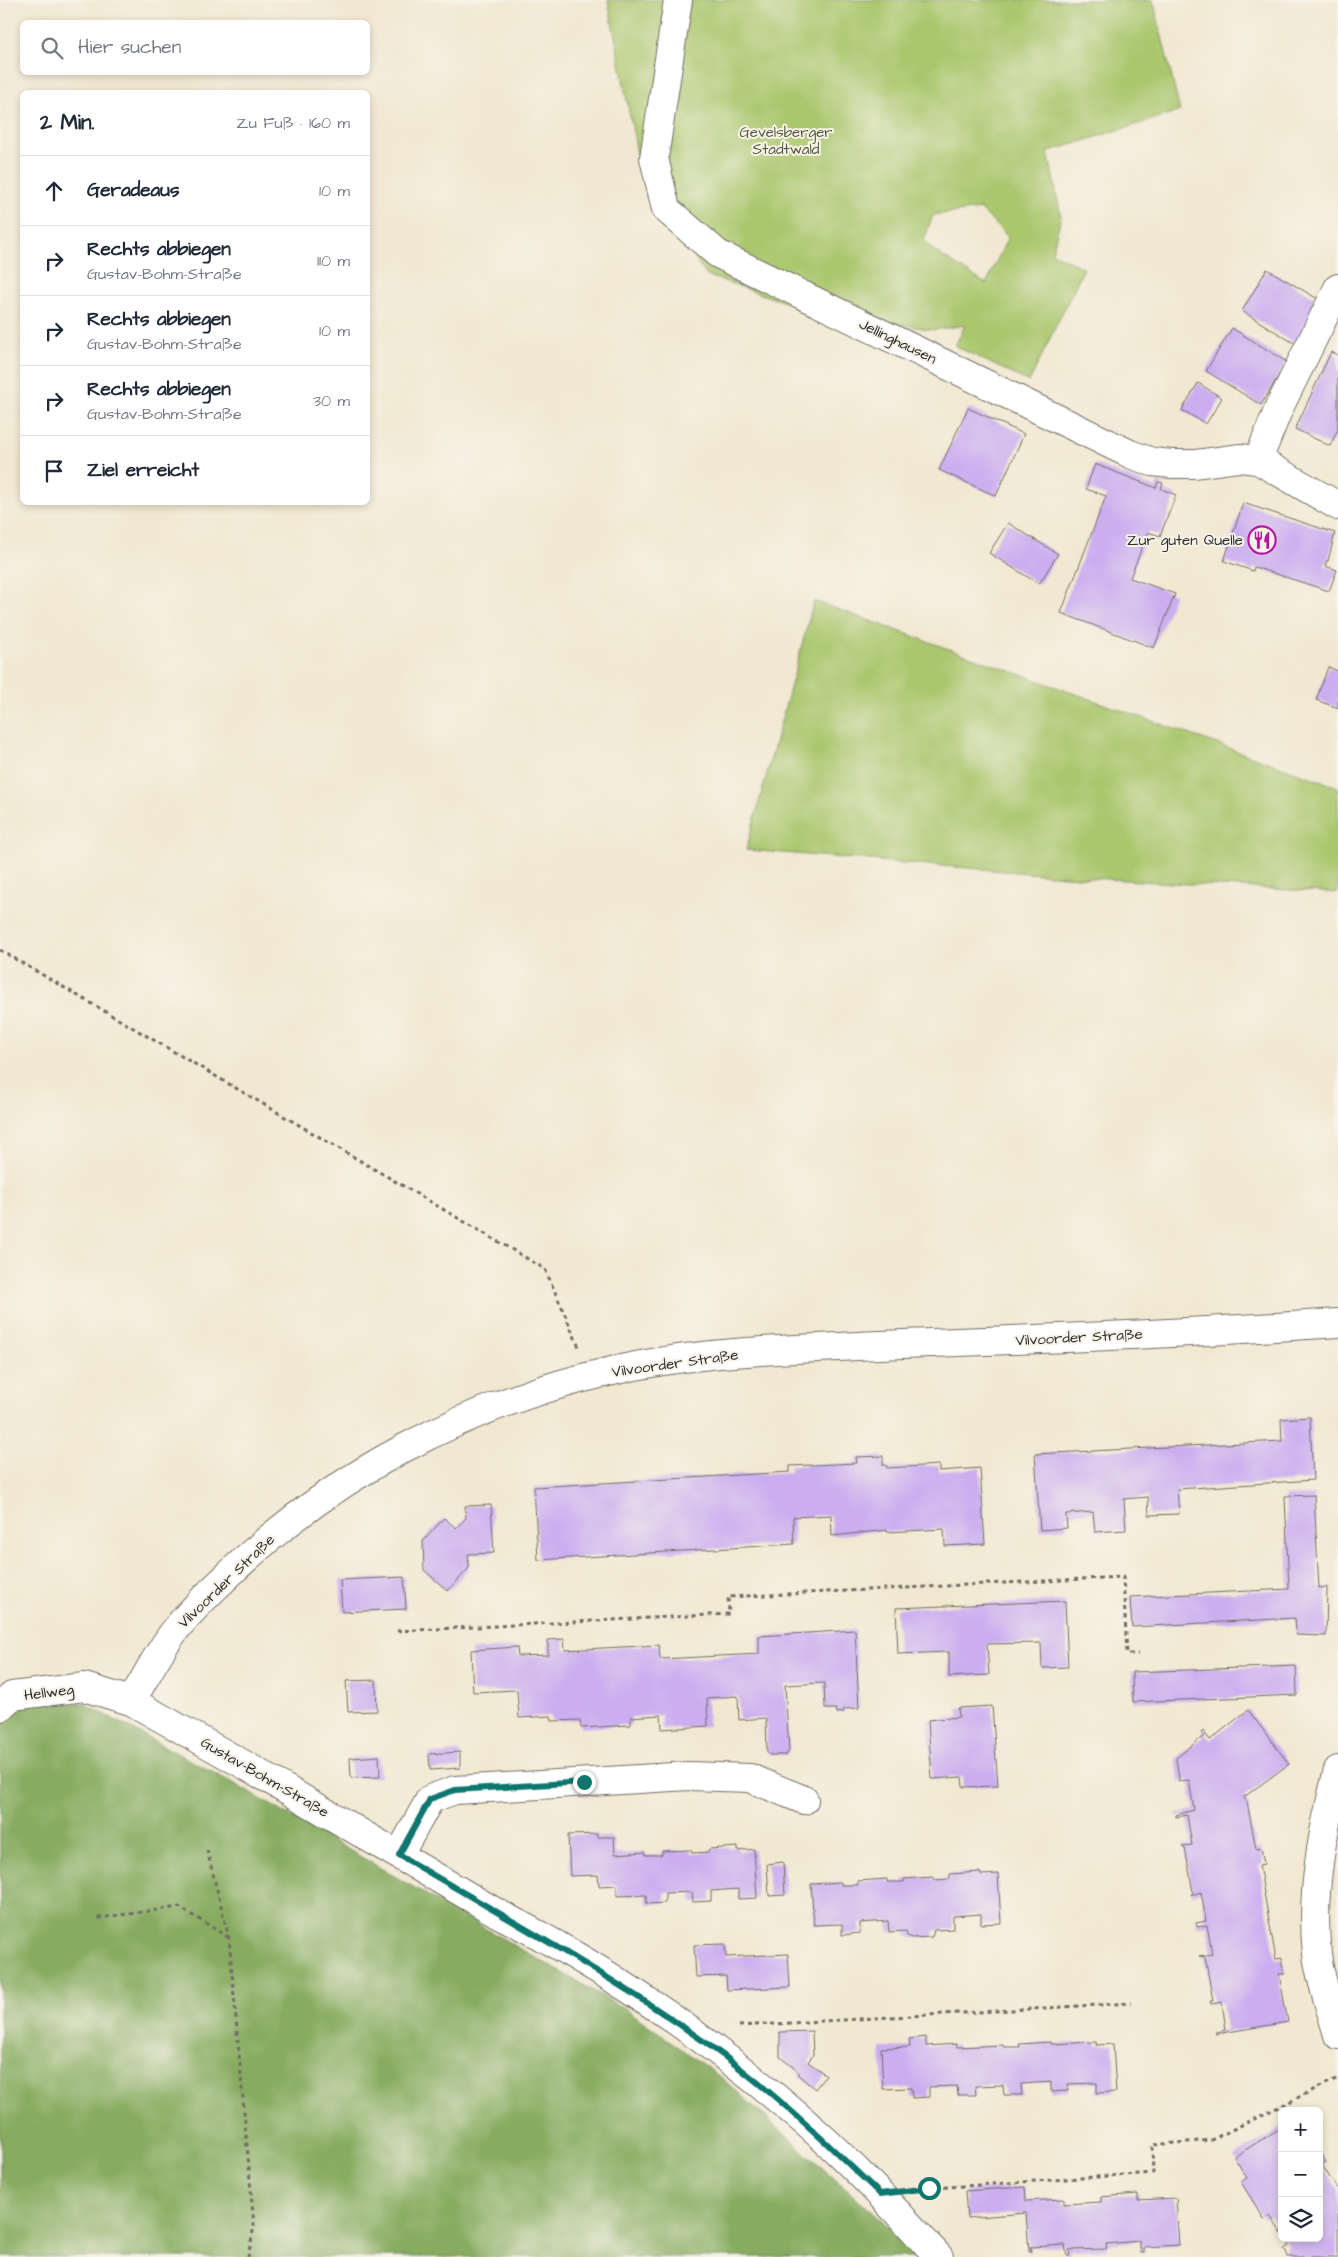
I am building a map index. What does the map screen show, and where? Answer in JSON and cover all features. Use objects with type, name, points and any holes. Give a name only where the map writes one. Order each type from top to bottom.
[{"type":"street","name":"Jellinghausen","points":[[678,0],[654,158],[666,209],[718,254],[1137,456],[1152,462],[1195,464],[1240,458],[1258,460],[1338,506]]},
{"type":"street","points":[[1258,460],[1279,408],[1338,288]]},
{"type":"street","name":"Vilvoorder Straße","points":[[131,1701],[174,1632],[250,1554],[296,1516],[366,1470],[447,1426],[532,1393],[613,1370],[691,1357],[773,1350],[1248,1329],[1338,1323]]},
{"type":"street","name":"Hellweg","points":[[0,1707],[12,1696],[84,1687],[131,1701]]},
{"type":"street","name":"Gustav-Bohm-Straße","points":[[131,1701],[610,1978],[694,2035],[725,2057],[807,2123],[880,2194],[939,2257]]},
{"type":"street","points":[[1338,1770],[1324,1825],[1316,1884],[1317,1955],[1338,2035]]},
{"type":"street","points":[[399,1855],[430,1799],[455,1790],[689,1776],[750,1778],[804,1800]]},
{"type":"path","points":[[0,950],[545,1269],[591,1376]]},
{"type":"path","points":[[397,1631],[729,1614],[728,1597],[1123,1577],[1127,1654],[1138,1654]]},
{"type":"path","points":[[207,1850],[229,1938],[254,2226],[248,2257]]},
{"type":"path","points":[[98,1918],[179,1907],[229,1938]]},
{"type":"path","points":[[694,2035],[747,2024],[1131,2003]]},
{"type":"path","points":[[880,2194],[929,2188],[1153,2174],[1152,2145],[1211,2140],[1338,2078]]},
{"type":"green space","name":"Gevelsberger Stadtwald","points":[[608,0],[1153,0],[1180,111],[1048,152],[1061,216],[1052,253],[1084,268],[1029,382],[955,346],[965,325],[933,330],[893,323],[892,325],[796,306],[706,275],[641,175]],"holes":[[[980,209],[1008,237],[986,284],[934,251],[924,240],[933,215]]]},
{"type":"green space","points":[[814,601],[1338,787],[1338,893],[1090,878],[746,850]]},
{"type":"green space","points":[[20,1699],[85,1704],[233,1783],[630,2012],[723,2079],[922,2257],[0,2257],[0,1716]]},
{"type":"building","points":[[1267,269],[1323,302],[1297,345],[1242,311]]},
{"type":"building","points":[[1232,328],[1287,362],[1261,405],[1206,371]]},
{"type":"building","points":[[1331,352],[1338,355],[1338,429],[1330,446],[1295,429]]},
{"type":"building","points":[[1198,383],[1222,398],[1206,424],[1182,410]]},
{"type":"building","points":[[968,408],[1024,434],[996,496],[939,470]]},
{"type":"building","points":[[1095,464],[1156,488],[1158,482],[1163,483],[1161,489],[1176,495],[1160,536],[1148,532],[1130,578],[1175,594],[1154,648],[1061,613],[1106,496],[1086,489]]},
{"type":"building","points":[[1243,503],[1335,533],[1325,566],[1337,570],[1329,591],[1254,567],[1253,571],[1224,561]]},
{"type":"building","points":[[1008,523],[1058,554],[1039,584],[989,553]]},
{"type":"building","points":[[1328,667],[1338,671],[1338,708],[1316,700]]},
{"type":"building","points":[[1310,1417],[1313,1480],[1177,1489],[1179,1514],[1149,1515],[1148,1497],[1124,1499],[1126,1530],[1095,1532],[1093,1512],[1066,1514],[1067,1528],[1040,1530],[1035,1454],[1282,1441],[1281,1419]]},
{"type":"building","points":[[883,1456],[883,1465],[886,1465],[887,1468],[939,1465],[939,1471],[980,1468],[985,1544],[945,1546],[944,1529],[887,1532],[887,1530],[832,1536],[831,1515],[793,1517],[794,1544],[538,1560],[534,1487],[790,1472],[790,1466],[857,1463],[856,1457]]},
{"type":"building","points":[[1314,1495],[1319,1588],[1327,1587],[1326,1636],[1296,1635],[1295,1618],[1132,1627],[1130,1597],[1289,1589],[1285,1496]]},
{"type":"building","points":[[491,1505],[494,1553],[468,1554],[469,1568],[448,1591],[424,1570],[423,1541],[444,1518],[456,1528],[466,1518],[465,1506]]},
{"type":"building","points":[[404,1577],[406,1609],[342,1612],[340,1580]]},
{"type":"building","points":[[1065,1601],[1068,1667],[1042,1668],[1041,1643],[987,1644],[989,1675],[949,1677],[949,1652],[898,1654],[896,1608]]},
{"type":"building","points":[[855,1630],[859,1708],[844,1709],[844,1712],[837,1713],[836,1709],[825,1709],[824,1683],[785,1685],[789,1751],[786,1755],[770,1755],[767,1752],[766,1718],[739,1720],[738,1696],[707,1698],[708,1726],[662,1729],[661,1715],[631,1717],[631,1725],[581,1728],[580,1720],[552,1721],[551,1716],[519,1718],[517,1690],[473,1692],[471,1650],[517,1647],[518,1656],[548,1655],[548,1640],[564,1639],[565,1650],[659,1645],[660,1659],[759,1654],[759,1636]]},
{"type":"building","points":[[1296,1666],[1297,1695],[1133,1702],[1132,1672]]},
{"type":"building","points":[[376,1680],[377,1711],[348,1712],[346,1681]]},
{"type":"building","points":[[992,1706],[998,1786],[963,1787],[962,1777],[932,1779],[928,1720],[959,1717],[958,1708]]},
{"type":"building","points":[[1248,1710],[1289,1764],[1244,1797],[1247,1802],[1256,1849],[1261,1848],[1264,1864],[1259,1865],[1276,1959],[1282,1958],[1285,1974],[1279,1974],[1288,2022],[1216,2034],[1216,2032],[1226,2030],[1222,2002],[1211,2004],[1210,2001],[1213,2001],[1205,1957],[1199,1956],[1212,1954],[1207,1925],[1197,1927],[1196,1923],[1206,1921],[1201,1892],[1191,1895],[1193,1892],[1185,1848],[1182,1846],[1192,1845],[1187,1815],[1176,1817],[1176,1815],[1194,1810],[1189,1780],[1178,1781],[1176,1758],[1204,1736],[1201,1733],[1203,1731],[1210,1740]]},
{"type":"building","points":[[460,1752],[460,1768],[430,1770],[429,1754]]},
{"type":"building","points":[[379,1756],[380,1777],[351,1778],[350,1758]]},
{"type":"building","points":[[598,1834],[598,1837],[614,1837],[615,1854],[645,1852],[645,1855],[662,1855],[662,1851],[691,1850],[692,1853],[709,1852],[709,1849],[738,1847],[738,1851],[754,1849],[757,1898],[738,1899],[738,1889],[711,1891],[711,1901],[693,1902],[692,1892],[665,1893],[665,1903],[647,1904],[646,1895],[617,1896],[617,1885],[599,1886],[598,1875],[570,1876],[568,1835]]},
{"type":"building","points":[[783,1862],[785,1895],[769,1896],[767,1864]]},
{"type":"building","points":[[980,1872],[981,1875],[998,1874],[1001,1923],[981,1924],[981,1914],[953,1916],[953,1929],[934,1930],[932,1937],[911,1938],[907,1936],[906,1931],[889,1932],[888,1921],[860,1923],[860,1933],[842,1935],[842,1924],[814,1925],[811,1884],[841,1882],[841,1885],[858,1885],[857,1881],[887,1879],[887,1882],[904,1882],[904,1879],[933,1877],[934,1880],[950,1879],[950,1874]]},
{"type":"building","points":[[725,1944],[726,1957],[788,1954],[790,1987],[727,1990],[726,1976],[696,1977],[694,1945]]},
{"type":"building","points":[[812,2031],[813,2055],[808,2062],[826,2075],[815,2089],[797,2074],[799,2072],[780,2057],[780,2032]]},
{"type":"building","points":[[926,2037],[926,2046],[956,2044],[957,2047],[1003,2045],[1004,2047],[1020,2047],[1019,2044],[1050,2042],[1050,2044],[1096,2042],[1097,2045],[1113,2044],[1116,2092],[1097,2093],[1097,2083],[1068,2084],[1068,2091],[1051,2092],[1051,2082],[1021,2084],[1022,2095],[1004,2095],[1003,2085],[975,2086],[976,2095],[958,2095],[957,2086],[929,2087],[929,2097],[912,2098],[911,2088],[883,2089],[881,2048],[910,2047],[909,2039]]},
{"type":"building","points":[[1278,2130],[1278,2228],[1270,2216],[1264,2219],[1241,2182],[1247,2178],[1234,2157]]},
{"type":"building","points":[[1323,2167],[1338,2190],[1338,2257],[1288,2257],[1284,2249],[1289,2246],[1286,2242],[1323,2242]]},
{"type":"building","points":[[1025,2187],[1026,2201],[1064,2199],[1064,2204],[1101,2202],[1101,2197],[1138,2194],[1138,2200],[1176,2198],[1179,2245],[1144,2247],[1144,2253],[1141,2253],[1139,2241],[1106,2244],[1107,2249],[1069,2250],[1070,2256],[1067,2256],[1065,2245],[1030,2247],[1031,2252],[1029,2252],[1026,2213],[967,2218],[965,2191]]},
{"type":"place","name":"Zur guten Quelle","points":[[1262,540]]},
{"type":"route","points":[[584,1782],[455,1790],[430,1799],[399,1855],[610,1978],[725,2057],[807,2123],[880,2194],[929,2188]]}]
